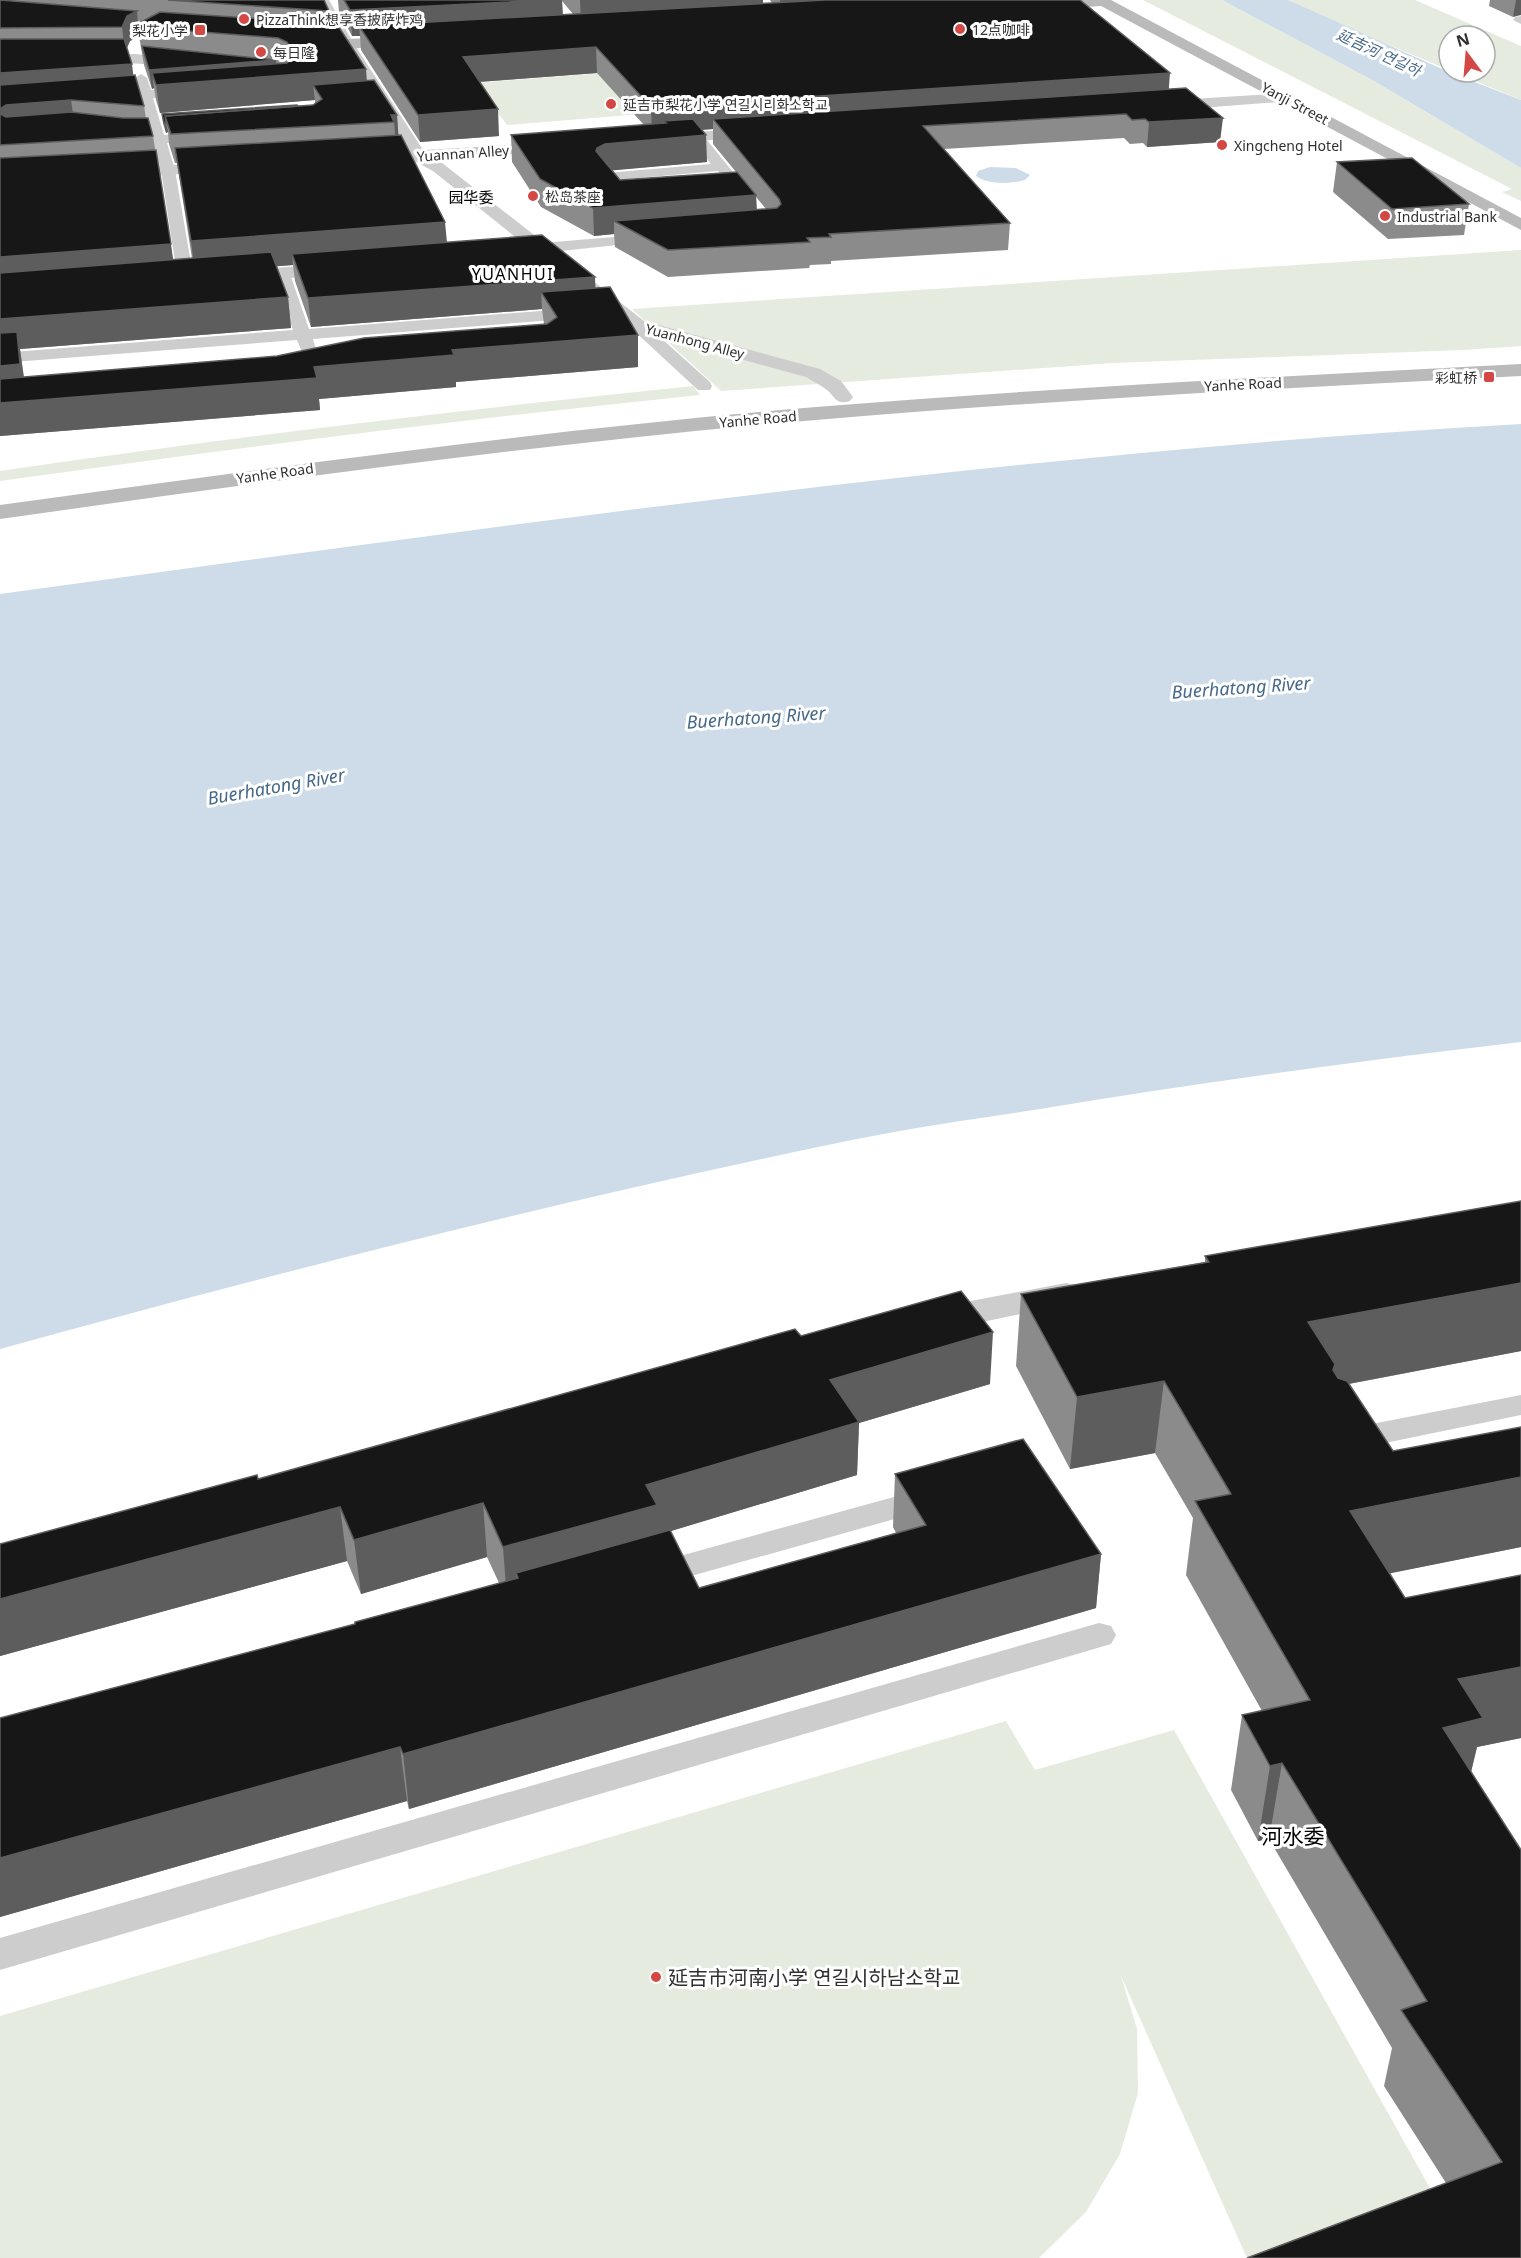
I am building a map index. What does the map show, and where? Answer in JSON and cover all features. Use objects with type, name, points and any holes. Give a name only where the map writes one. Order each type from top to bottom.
[{"type":"main road","points":[[1028,6],[1102,1]]},
{"type":"main road","name":"Yanji Street","points":[[1102,1],[1521,225]]},
{"type":"main road","points":[[289,39],[346,44],[416,40]]},
{"type":"main road","points":[[1491,208],[1515,204]]},
{"type":"main road","name":"Yanhe Road","points":[[0,496],[362,447],[843,396],[1070,379],[1521,354]]},
{"type":"main road","name":"Yanhe Road","points":[[0,512],[374,460],[801,415],[1062,394],[1521,370]]},
{"type":"street","name":"Yuanhong Alley","points":[[328,4],[346,44],[377,101],[418,156],[439,167],[539,252],[637,325],[813,374],[834,385],[843,396]]},
{"type":"street","points":[[1147,107],[1286,98]]},
{"type":"street","points":[[650,140],[779,132]]},
{"type":"street","name":"Yuannan Alley","points":[[347,160],[569,146]]},
{"type":"street","points":[[101,174],[240,166]]},
{"type":"street","points":[[163,283],[352,268]]},
{"type":"street","points":[[898,1327],[1102,1288]]},
{"type":"lane","points":[[81,58],[135,52],[190,63]]},
{"type":"lane","points":[[135,52],[135,78],[159,118],[159,139],[168,170],[186,281]]},
{"type":"lane","points":[[90,99],[201,91]]},
{"type":"lane","points":[[106,137],[159,139],[215,135]]},
{"type":"lane","points":[[697,137],[757,210]]},
{"type":"lane","points":[[637,201],[626,202],[606,177],[721,167]]},
{"type":"lane","points":[[718,194],[742,192]]},
{"type":"lane","points":[[539,252],[667,236]]},
{"type":"lane","points":[[282,274],[314,364]]},
{"type":"lane","points":[[0,358],[33,361],[303,334],[618,310]]},
{"type":"lane","points":[[528,317],[538,332]]},
{"type":"lane","points":[[637,325],[704,386]]},
{"type":"lane","points":[[1339,1441],[1521,1405]]},
{"type":"lane","points":[[618,1584],[964,1488]]},
{"type":"lane","points":[[0,1954],[1099,1635]]},
{"type":"shaded area","points":[[1143,0],[1222,0],[1374,81],[1521,168],[1521,201],[1502,192],[1512,189]]},
{"type":"shaded area","points":[[1288,0],[1415,0],[1470,24],[1437,24],[1437,65]]},
{"type":"shaded area","points":[[1497,36],[1521,46],[1521,100],[1483,84],[1497,84]]},
{"type":"shaded area","points":[[729,63],[715,108],[507,125],[475,83]]},
{"type":"shaded area","points":[[1521,250],[1521,346],[1463,350],[1113,363],[721,391],[632,309]]},
{"type":"shaded area","points":[[693,386],[700,395],[350,435],[0,481],[0,471],[173,447]]},
{"type":"shaded area","points":[[1006,1721],[1035,1770],[1174,1730],[1450,2224],[1247,2258],[1121,1976],[1137,2029],[1138,2093],[1120,2154],[1086,2212],[1039,2258],[0,2258],[0,2016]]},
{"type":"water","name":"延吉河 연길하","points":[[1222,0],[1288,0],[1437,67],[1437,84],[1480,84],[1521,100],[1521,168],[1374,81]]},
{"type":"water","points":[[990,167],[1016,168],[1030,175],[1025,180],[1006,183],[987,181],[976,176],[978,171]]},
{"type":"water","name":"Buerhatong River","points":[[1521,424],[1521,1042],[1216,1082],[945,1123],[857,1139],[641,1186],[427,1237],[0,1349],[0,594],[379,542],[949,472],[1139,453]]},
{"type":"building","points":[[0,0],[137,11],[127,16],[122,27],[0,28]]},
{"type":"building","points":[[168,0],[324,0],[329,11]]},
{"type":"building","points":[[344,0],[547,0],[350,10]]},
{"type":"building","points":[[825,0],[1080,0],[1170,73],[651,107],[596,47],[463,57],[498,109],[418,115],[359,26]]},
{"type":"building","points":[[160,12],[337,24],[366,69],[156,85],[152,73],[287,63],[295,56],[287,42],[278,38],[138,27],[139,23]]},
{"type":"building","points":[[0,39],[124,39],[132,64],[0,73]]},
{"type":"building","points":[[142,46],[276,60],[149,70]]},
{"type":"building","points":[[135,75],[144,106],[71,100],[6,105],[0,109],[0,85]]},
{"type":"building","points":[[374,80],[397,115],[391,115],[394,122],[171,134],[165,116],[313,105],[322,99],[313,85]]},
{"type":"building","points":[[1186,88],[1223,118],[1149,122],[1145,119],[1132,120],[1126,114],[923,126],[1010,223],[829,234],[831,237],[807,238],[810,242],[668,250],[614,221],[777,208],[781,204],[713,119]]},
{"type":"building","points":[[297,105],[165,116],[166,122],[164,123],[162,114]]},
{"type":"building","points":[[71,112],[123,118],[148,118],[153,136],[0,145],[0,114],[6,117]]},
{"type":"building","points":[[693,119],[706,135],[605,144],[596,151],[620,180],[737,172],[756,195],[593,208],[540,179],[511,135],[666,123],[663,121]]},
{"type":"building","points":[[401,135],[445,222],[191,241],[175,148]]},
{"type":"building","points":[[156,150],[171,244],[0,257],[0,158]]},
{"type":"building","points":[[1412,158],[1469,204],[1392,209],[1337,162]]},
{"type":"building","points":[[542,235],[595,277],[308,298],[292,254]]},
{"type":"building","points":[[271,252],[288,297],[0,319],[0,273]]},
{"type":"building","points":[[610,287],[638,335],[452,350],[454,355],[314,367],[317,378],[0,403],[0,379],[277,356],[364,338],[547,324],[557,317],[541,292]]},
{"type":"building","points":[[17,332],[20,364],[0,366],[0,333]]},
{"type":"building","points":[[1521,1201],[1521,1283],[1308,1322],[1335,1364],[1333,1370],[1338,1378],[1347,1381],[1393,1451],[1521,1427],[1521,1477],[1350,1511],[1405,1598],[1521,1575],[1521,1667],[1458,1679],[1483,1718],[1443,1728],[1521,1850],[1521,2258],[1247,2258],[1502,2162],[1401,2010],[1427,2001],[1282,1763],[1270,1766],[1242,1715],[1310,1700],[1195,1501],[1231,1494],[1164,1381],[1077,1397],[1021,1294],[1209,1262],[1205,1256]]},
{"type":"building","points":[[961,1291],[993,1332],[830,1380],[859,1422],[646,1485],[657,1505],[503,1547],[483,1503],[354,1540],[340,1507],[0,1599],[0,1544],[257,1475],[258,1479],[795,1329],[801,1336]]},
{"type":"building","points":[[1023,1439],[1101,1554],[403,1754],[400,1747],[0,1858],[0,1718],[355,1624],[355,1622],[518,1578],[516,1573],[670,1530],[699,1588],[926,1525],[895,1474]]},
{"type":"place","name":"PizzaThink想享香披萨炸鸡","points":[[244,19]]},
{"type":"place","name":"12点咖啡","points":[[960,29]]},
{"type":"place","name":"梨花小学","points":[[200,30]]},
{"type":"place","name":"每日隆","points":[[261,52]]},
{"type":"place","name":"延吉市梨花小学 연길시리화소학교","points":[[611,104]]},
{"type":"place","name":"Xingcheng Hotel","points":[[1222,145]]},
{"type":"place","name":"松岛茶座","points":[[533,196]]},
{"type":"place","name":"Industrial Bank","points":[[1385,216]]},
{"type":"place","name":"彩虹桥","points":[[1489,377]]},
{"type":"place","name":"延吉市河南小学 연길시하남소학교","points":[[656,1977]]},
{"type":"district","name":"园华委","points":[[471,197]]},
{"type":"district","name":"YUANHUI","points":[[513,274]]},
{"type":"district","name":"河水委","points":[[1293,1836]]}]
